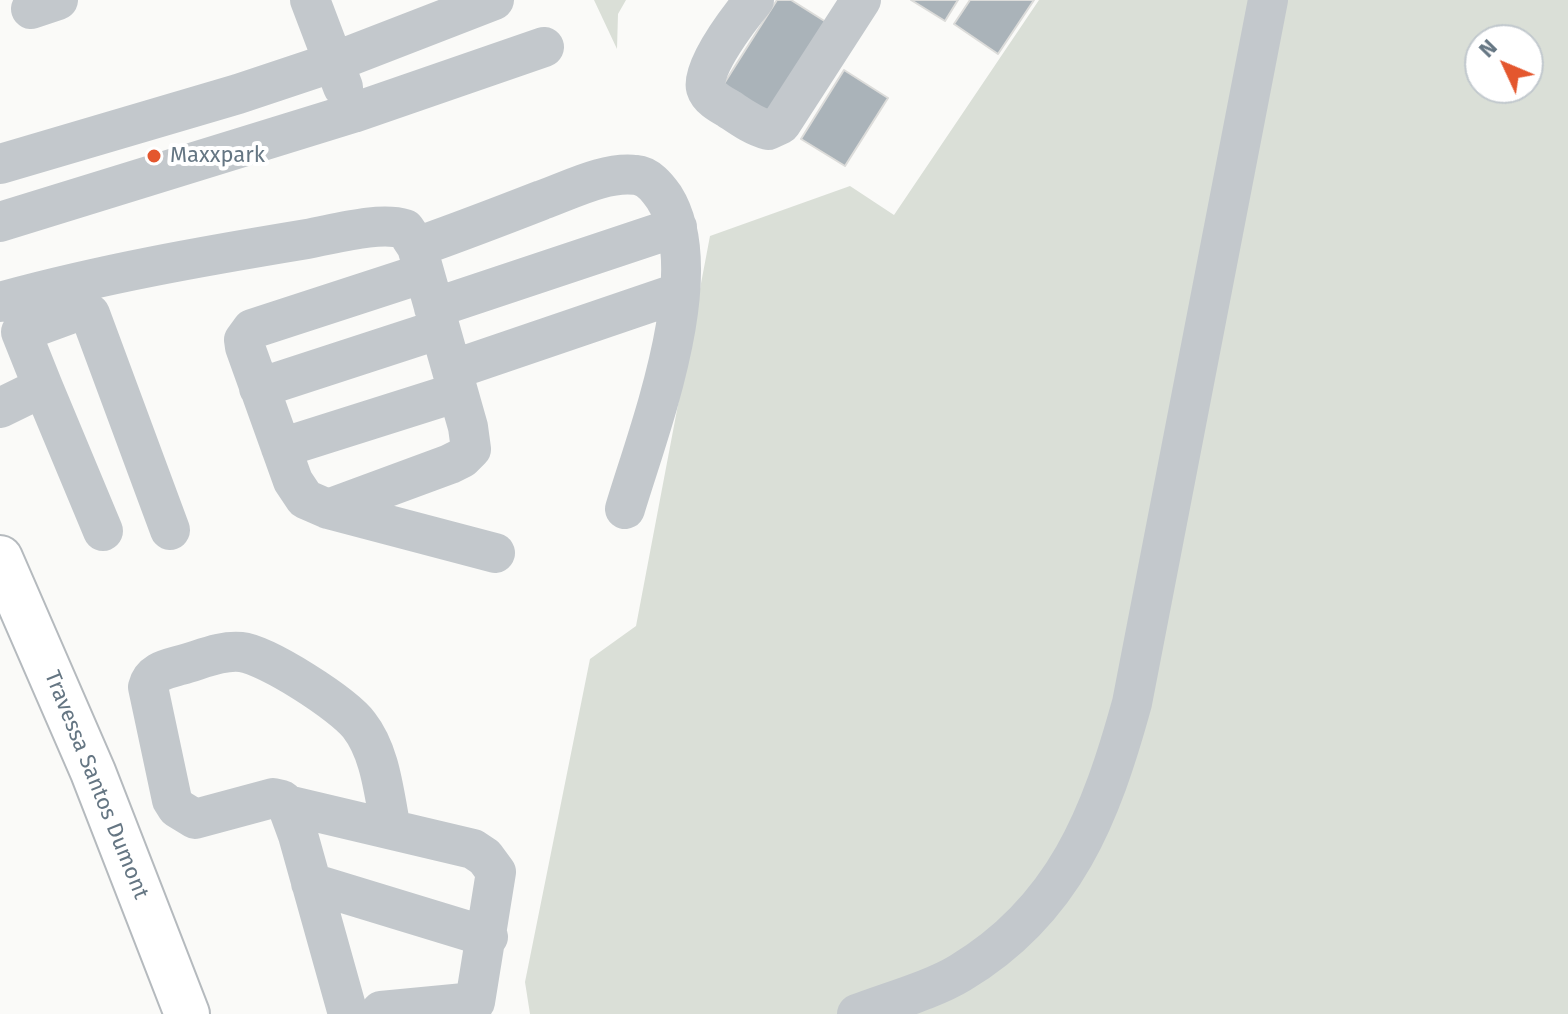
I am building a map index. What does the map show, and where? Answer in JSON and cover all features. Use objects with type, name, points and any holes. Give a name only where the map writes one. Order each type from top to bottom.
[{"type":"main road","name":"Travessa Santos Dumont","points":[[0,558],[93,772],[187,1014]]},
{"type":"lane","points":[[310,0],[353,113]]},
{"type":"lane","points":[[0,164],[238,94],[334,62],[494,0]]},
{"type":"lane","points":[[754,0],[723,44],[707,72],[705,84],[708,93],[717,102],[755,126],[768,130],[781,124],[844,5]]},
{"type":"lane","points":[[857,1014],[957,975],[996,950],[1045,900],[1071,865],[1093,822],[1132,703],[1268,0]]},
{"type":"lane","points":[[0,222],[353,113],[544,47]]},
{"type":"lane","points":[[259,388],[429,290],[583,185],[626,175],[647,178],[659,189],[671,208],[681,239],[678,293],[668,367],[625,509]]},
{"type":"lane","points":[[7,325],[73,282],[368,229],[396,226],[405,229],[410,233],[429,290],[472,443],[467,454],[450,464],[328,509]]},
{"type":"lane","points":[[495,553],[328,509],[305,499],[293,481],[244,340],[252,329],[429,290],[677,227]]},
{"type":"lane","points":[[281,448],[678,293]]},
{"type":"lane","points":[[7,325],[81,310],[90,314],[170,530]]},
{"type":"lane","points":[[7,325],[43,387],[103,531]]},
{"type":"lane","points":[[0,408],[43,387]]},
{"type":"lane","points":[[287,805],[473,849],[491,863],[496,872],[478,1008],[371,1013],[335,966],[287,805],[273,798],[195,819],[177,808],[172,800],[148,687],[153,677],[163,670],[201,659],[241,652],[258,657],[347,710],[373,747],[391,829]]},
{"type":"lane","points":[[311,883],[488,937]]},
{"type":"shaded area","points":[[594,0],[626,0],[618,14],[617,49]]},
{"type":"shaded area","points":[[1039,0],[1568,0],[1568,1014],[530,1014],[525,982],[590,659],[636,626],[710,236],[850,186],[894,215]]},
{"type":"building","points":[[777,0],[791,0],[826,22],[766,118],[720,90]]},
{"type":"building","points":[[911,0],[958,0],[945,21]]},
{"type":"building","points":[[970,0],[1034,0],[998,54],[954,24]]},
{"type":"building","points":[[844,70],[888,98],[845,166],[801,139]]},
{"type":"place","name":"Maxxpark","points":[[154,156]]}]
